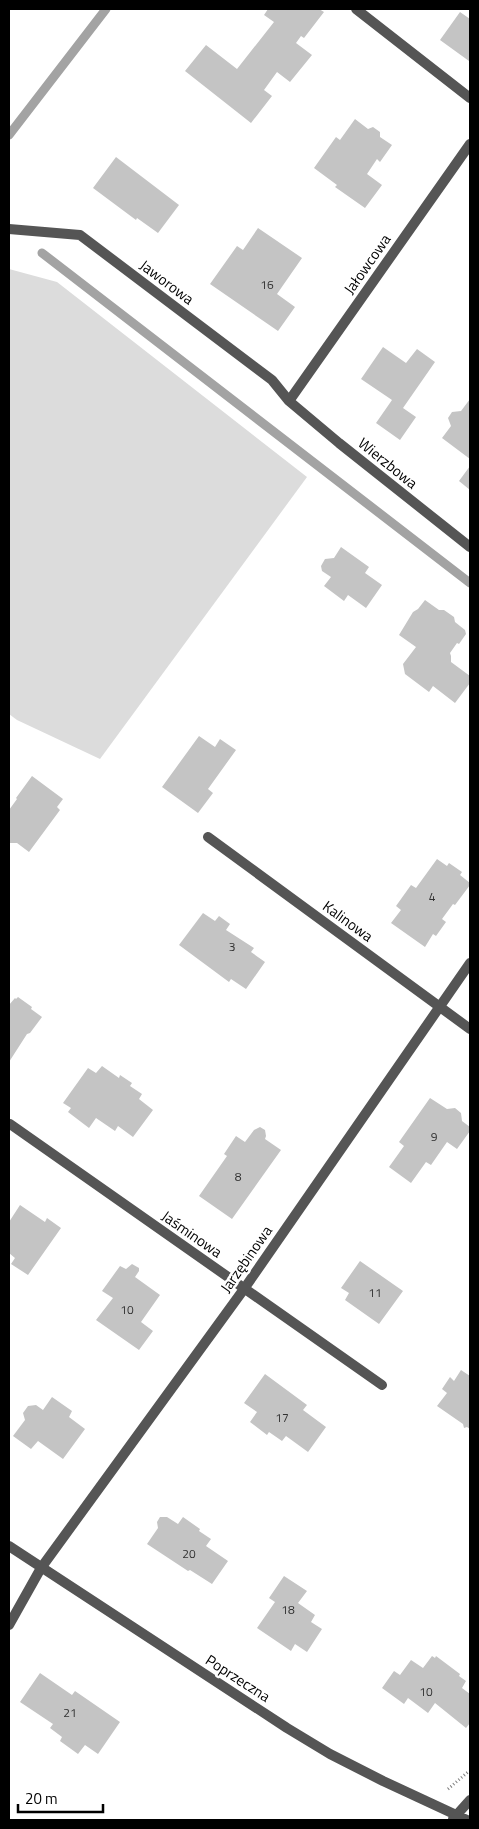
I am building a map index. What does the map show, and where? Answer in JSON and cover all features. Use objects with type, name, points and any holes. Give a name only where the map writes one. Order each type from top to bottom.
[{"type":"street","points":[[356,9],[470,98]]},
{"type":"street","name":"Jałowcowa","points":[[289,401],[470,144]]},
{"type":"street","name":"Jaworowa","points":[[9,229],[80,235],[272,380],[289,401]]},
{"type":"street","name":"Wierzbowa","points":[[289,401],[470,548]]},
{"type":"street","name":"Kalinowa","points":[[208,837],[470,1029]]},
{"type":"street","name":"Jarzębinowa","points":[[9,1625],[41,1568],[244,1289],[470,962]]},
{"type":"street","name":"Jaśminowa","points":[[10,1124],[382,1384]]},
{"type":"street","name":"Poprzeczna","points":[[9,1546],[309,1741],[454,1818],[467,1820]]},
{"type":"street","points":[[454,1818],[470,1800]]},
{"type":"shaded area","points":[[9,269],[57,282],[307,477],[100,759],[17,720],[9,714]]},
{"type":"building","points":[[268,9],[319,9],[324,12],[304,38],[301,36],[296,43],[312,55],[290,82],[277,72],[264,90],[272,96],[251,123],[185,71],[206,45],[237,69],[274,22],[264,15]]},
{"type":"building","points":[[460,12],[470,19],[469,61],[440,40]]},
{"type":"building","points":[[355,119],[368,129],[373,127],[380,132],[380,137],[392,145],[380,162],[377,159],[367,174],[382,185],[365,208],[335,187],[337,185],[314,168],[336,137],[340,140]]},
{"type":"building","points":[[116,157],[179,205],[158,233],[137,218],[136,220],[93,188]]},
{"type":"building","points":[[258,228],[302,258],[277,294],[295,307],[278,331],[210,284],[237,246],[243,250]]},
{"type":"building","points":[[383,347],[406,363],[417,349],[435,362],[403,408],[416,417],[400,440],[376,423],[392,400],[361,379]]},
{"type":"building","points":[[470,399],[470,459],[442,438],[451,426],[448,418],[452,412],[461,411]]},
{"type":"building","points":[[470,466],[470,490],[459,481]]},
{"type":"building","points":[[341,547],[369,567],[365,573],[382,585],[366,608],[348,595],[344,601],[324,586],[331,577],[322,571],[321,566],[325,559],[334,558]]},
{"type":"building","points":[[425,600],[439,610],[444,610],[454,617],[455,622],[465,630],[466,634],[450,653],[451,662],[470,676],[470,683],[455,703],[433,686],[429,692],[405,674],[403,664],[416,647],[399,635],[413,612]]},
{"type":"building","points":[[199,736],[215,747],[220,739],[236,750],[208,789],[213,793],[198,813],[162,787]]},
{"type":"building","points":[[32,776],[63,799],[57,807],[60,810],[29,852],[17,843],[9,843],[9,810]]},
{"type":"building","points":[[437,859],[447,866],[449,863],[462,872],[460,875],[470,885],[442,919],[446,922],[436,936],[433,934],[425,947],[391,923],[401,910],[396,906],[411,885],[416,888]]},
{"type":"building","points":[[203,913],[215,921],[219,916],[230,924],[226,930],[254,948],[251,952],[265,962],[246,989],[231,979],[229,982],[179,945]]},
{"type":"building","points":[[18,997],[42,1017],[30,1033],[27,1034],[9,1062],[9,1005]]},
{"type":"building","points":[[102,1066],[119,1078],[120,1075],[132,1083],[130,1086],[142,1094],[139,1099],[153,1110],[133,1137],[118,1126],[115,1131],[96,1118],[89,1128],[68,1112],[71,1108],[63,1103],[88,1068],[96,1073]]},
{"type":"building","points":[[430,1098],[447,1109],[455,1108],[461,1113],[462,1121],[470,1127],[470,1131],[457,1149],[447,1142],[431,1165],[426,1162],[411,1183],[389,1167],[404,1146],[399,1142]]},
{"type":"building","points":[[260,1127],[265,1130],[265,1139],[281,1150],[232,1219],[199,1196],[227,1156],[224,1154],[236,1136],[245,1142],[254,1130]]},
{"type":"building","points":[[20,1205],[45,1222],[47,1218],[61,1228],[28,1275],[11,1264],[15,1258],[9,1253],[9,1222]]},
{"type":"building","points":[[360,1261],[403,1291],[379,1324],[345,1300],[349,1293],[341,1288]]},
{"type":"building","points":[[132,1264],[139,1268],[135,1277],[160,1295],[141,1322],[153,1331],[139,1350],[96,1320],[113,1298],[102,1291],[120,1266],[126,1269]]},
{"type":"building","points":[[461,1370],[470,1376],[470,1429],[464,1428],[463,1424],[437,1406],[447,1393],[442,1389],[450,1377],[454,1381]]},
{"type":"building","points":[[265,1374],[307,1405],[303,1410],[326,1427],[308,1452],[286,1436],[282,1441],[269,1432],[267,1435],[250,1422],[257,1412],[244,1403]]},
{"type":"building","points":[[52,1397],[72,1411],[69,1417],[85,1429],[63,1459],[38,1441],[31,1449],[13,1436],[25,1420],[23,1413],[28,1406],[36,1405],[43,1410]]},
{"type":"building","points":[[160,1517],[167,1517],[178,1524],[183,1517],[211,1539],[206,1546],[228,1561],[212,1584],[190,1570],[188,1571],[147,1544],[158,1528],[157,1522]]},
{"type":"building","points":[[284,1576],[307,1591],[298,1603],[315,1615],[311,1622],[322,1629],[307,1652],[295,1644],[291,1651],[257,1628],[275,1602],[269,1598]]},
{"type":"building","points":[[432,1656],[435,1658],[436,1656],[460,1674],[459,1676],[466,1681],[462,1688],[470,1694],[470,1723],[466,1728],[435,1703],[428,1713],[408,1698],[404,1704],[382,1688],[394,1671],[400,1675],[411,1660],[423,1668]]},
{"type":"building","points":[[40,1673],[72,1695],[75,1691],[120,1722],[98,1754],[85,1745],[78,1754],[60,1741],[62,1737],[50,1728],[53,1724],[20,1702]]},
{"type":"waterway","points":[[9,135],[106,9]]},
{"type":"waterway","points":[[42,253],[470,583]]}]
